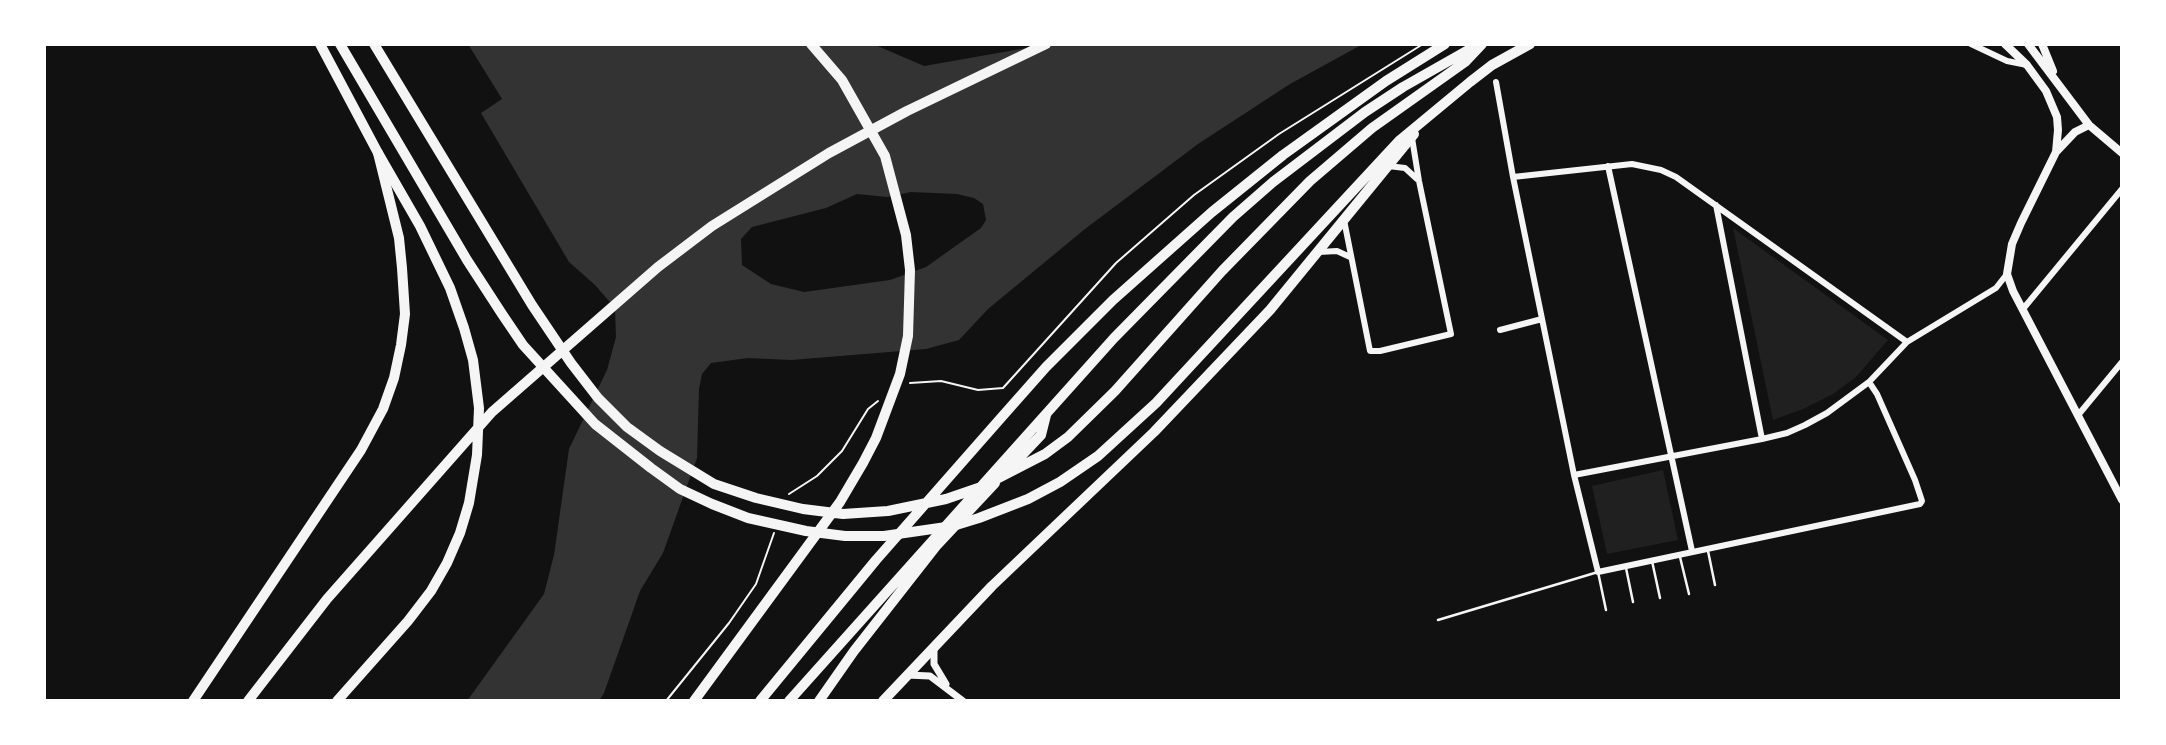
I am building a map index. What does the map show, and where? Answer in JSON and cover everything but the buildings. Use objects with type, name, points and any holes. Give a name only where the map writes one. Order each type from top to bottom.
[{"type":"highway","points":[[320,44],[420,226],[450,288],[473,360],[479,408],[477,455],[466,513],[460,533],[441,573],[408,621],[337,701]]},
{"type":"highway","points":[[340,44],[467,260],[523,345],[595,424],[680,489],[748,518],[806,531],[845,536],[884,536],[953,526],[1006,508],[1060,482],[1098,456],[1156,403],[1400,140],[1469,82],[1530,44]]},
{"type":"highway","points":[[374,44],[496,248],[570,363],[598,398],[660,452],[714,484],[756,498],[803,509],[843,514],[888,511],[946,499],[981,487],[1045,454],[1068,437],[1115,391],[1222,271],[1310,181],[1372,128],[1465,62],[1481,44]]},
{"type":"highway","points":[[694,701],[840,502],[876,438],[900,374],[908,336],[910,270],[903,223],[885,156],[842,80],[811,44]]},
{"type":"highway","points":[[248,700],[327,599],[492,412],[658,267],[712,226],[829,153],[906,111],[1046,44]]},
{"type":"highway","points":[[760,701],[876,560],[990,429],[1046,367],[1113,300],[1212,212],[1283,155],[1386,81],[1445,44]]},
{"type":"highway","points":[[789,701],[1114,338],[1233,217],[1273,182],[1403,87],[1481,44]]},
{"type":"highway","points":[[883,701],[1015,563],[1184,401],[1270,310],[1412,137],[1419,124]]},
{"type":"highway","points":[[193,701],[361,450],[383,409],[394,379],[401,345],[404,293],[399,239],[378,153]]},
{"type":"highway","points":[[819,701],[937,545],[1041,435],[1046,415]]},
{"type":"main road","points":[[2005,44],[2027,65],[2046,91],[2057,117],[2056,152]]},
{"type":"main road","points":[[2028,44],[2089,125],[2122,153]]},
{"type":"main road","points":[[2042,44],[2055,78]]},
{"type":"main road","points":[[2089,125],[2075,132],[2056,152],[2016,233],[2007,274],[2013,291],[2122,500]]},
{"type":"street","points":[[1971,44],[2007,61],[2027,65]]},
{"type":"street","points":[[1496,82],[1580,506],[1598,572],[1920,504],[1923,501],[1915,480],[1870,382]]},
{"type":"street","points":[[1344,220],[1368,348],[1372,352],[1451,333],[1412,137]]},
{"type":"street","points":[[1513,177],[1632,164],[1661,170],[1694,187],[1907,342]]},
{"type":"street","points":[[1388,166],[1405,168],[1419,181]]},
{"type":"street","points":[[1608,166],[1692,551]]},
{"type":"street","points":[[2023,309],[2122,189]]},
{"type":"street","points":[[1716,205],[1762,439]]},
{"type":"street","points":[[1317,252],[1337,251],[1350,257]]},
{"type":"street","points":[[1574,475],[1787,433],[1816,419],[1870,382],[1907,342],[1996,288],[2007,274]]},
{"type":"street","points":[[1996,288],[2013,291]]},
{"type":"street","points":[[1500,330],[1542,319]]},
{"type":"street","points":[[2079,414],[2122,362]]},
{"type":"street","points":[[934,647],[934,664],[951,690]]},
{"type":"street","points":[[907,675],[930,676],[962,701]]},
{"type":"lane","points":[[1707,548],[1715,585]]},
{"type":"lane","points":[[1679,554],[1689,594]]},
{"type":"lane","points":[[1652,561],[1660,598]]},
{"type":"lane","points":[[1626,567],[1633,602]]},
{"type":"lane","points":[[1438,620],[1598,572],[1606,610]]},
{"type":"path","points":[[903,383],[941,381],[978,390],[1003,388],[1116,262],[1194,195],[1279,134],[1423,44]]},
{"type":"path","points":[[782,499],[817,477],[842,451],[867,409],[885,396]]},
{"type":"path","points":[[666,701],[729,623],[756,583],[776,523]]},
{"type":"shaded area","points":[[468,44],[873,44],[924,66],[1049,44],[1363,44],[1290,84],[1198,144],[1085,229],[988,309],[959,340],[926,349],[791,360],[748,358],[711,363],[702,374],[699,389],[697,458],[663,553],[640,591],[599,701],[467,701],[544,594],[554,555],[569,449],[607,370],[616,337],[615,308],[595,285],[569,262],[481,113],[502,99]],"holes":[[[911,192],[957,194],[974,198],[983,204],[986,220],[981,228],[926,267],[890,280],[804,292],[771,284],[742,265],[741,239],[752,227],[826,208],[857,194],[887,197]]]},
{"type":"shaded area","points":[[1733,228],[1888,340],[1856,377],[1833,394],[1773,420]]},
{"type":"shaded area","points":[[1663,470],[1678,540],[1607,554],[1592,486]]}]
